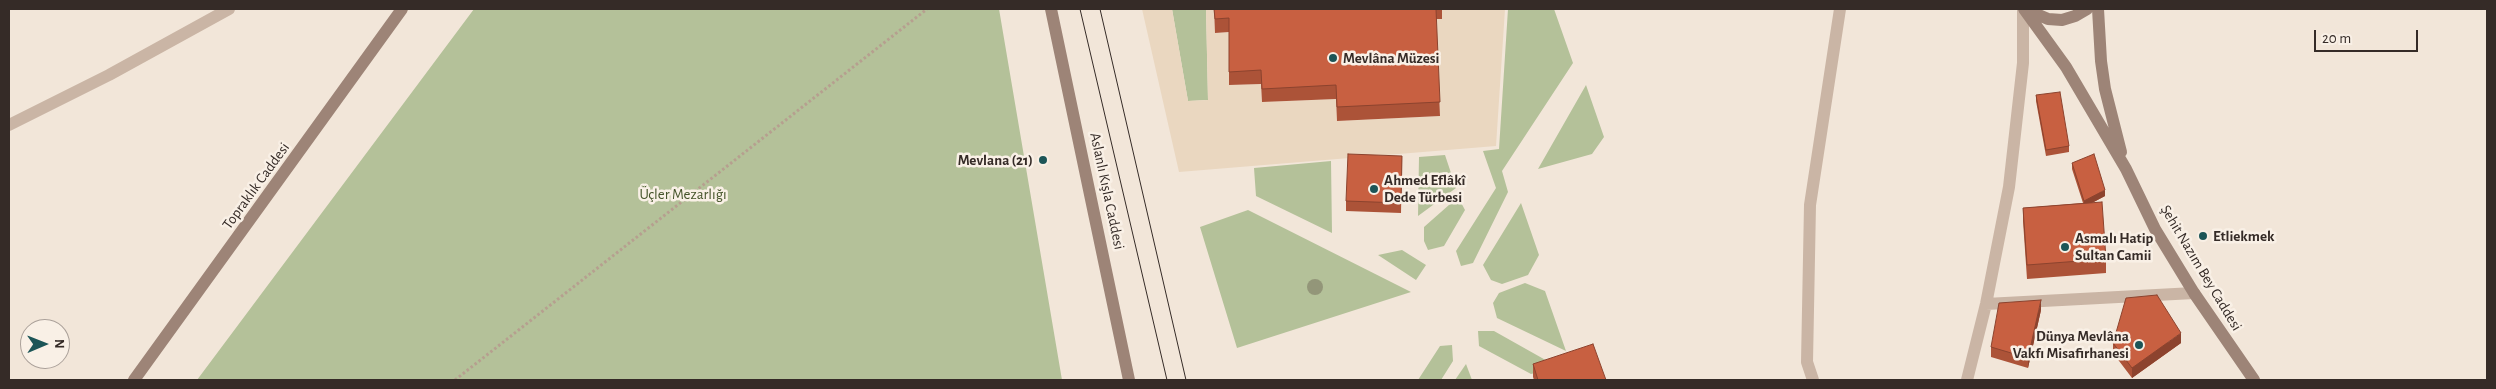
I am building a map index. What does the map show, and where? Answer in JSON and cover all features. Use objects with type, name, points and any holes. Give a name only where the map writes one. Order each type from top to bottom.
[{"type":"main road","name":"Topraklık Caddesi","points":[[134,380],[402,9]]},
{"type":"main road","name":"Aslanlı Kışla Caddesi","points":[[1051,9],[1129,380]]},
{"type":"main road","points":[[2024,9],[2034,15],[2062,20],[2076,16],[2087,9]]},
{"type":"main road","name":"Şehit Nazım Bey Caddesi","points":[[2024,9],[2066,67],[2126,169],[2156,229],[2194,294],[2254,380]]},
{"type":"main road","name":"Şehit Nazım Bey Caddesi","points":[[2098,9],[2101,61],[2105,89],[2126,169]]},
{"type":"street","points":[[9,125],[109,75],[229,9]]},
{"type":"street","points":[[1813,380],[1807,362],[1810,205],[1840,9]]},
{"type":"street","points":[[1967,380],[1986,304],[2009,187],[2018,125],[2023,63],[2024,9]]},
{"type":"street","points":[[1986,304],[2194,294]]},
{"type":"path","points":[[455,380],[927,9]]},
{"type":"green space","name":"Üçler Mezarlığı","points":[[474,9],[999,9],[1062,380],[197,380]]},
{"type":"green space","points":[[1172,9],[1206,9],[1208,100],[1188,101]]},
{"type":"green space","points":[[1508,9],[1554,9],[1573,63],[1502,171],[1508,192],[1473,263],[1461,266],[1456,251],[1496,188],[1483,151],[1499,149]]},
{"type":"green space","points":[[1586,85],[1604,137],[1592,154],[1538,169]]},
{"type":"green space","points":[[1445,155],[1456,188],[1418,216],[1419,157]]},
{"type":"green space","points":[[1331,161],[1332,233],[1256,196],[1254,168]]},
{"type":"green space","points":[[1458,197],[1465,210],[1444,246],[1428,250],[1424,241],[1424,227]]},
{"type":"green space","points":[[1521,203],[1539,255],[1528,275],[1502,284],[1491,280],[1483,265]]},
{"type":"green space","points":[[1248,210],[1411,292],[1237,348],[1200,227]]},
{"type":"green space","points":[[1402,250],[1426,265],[1416,280],[1378,255]]},
{"type":"green space","points":[[1525,283],[1545,291],[1566,351],[1497,318],[1493,303],[1499,293]]},
{"type":"green space","points":[[1478,331],[1494,331],[1558,367],[1531,374],[1479,346]]},
{"type":"green space","points":[[1452,345],[1453,361],[1441,380],[1418,380],[1440,346]]},
{"type":"green space","points":[[1466,364],[1472,380],[1455,380]]},
{"type":"shaded area","points":[[1142,9],[1172,9],[1188,101],[1208,100],[1206,9],[1214,9],[1215,33],[1229,32],[1229,85],[1261,84],[1262,102],[1336,99],[1337,121],[1440,116],[1436,19],[1442,9],[1505,9],[1496,146],[1179,172]]},
{"type":"building","name":"Mevlâna Müzesi","points":[[1214,9],[1436,9],[1440,102],[1337,107],[1336,85],[1262,89],[1261,70],[1229,72],[1229,18],[1215,19]]},
{"type":"building","points":[[2060,92],[2069,146],[2046,150],[2036,95]]},
{"type":"building","name":"Ahmed Eflâkî Dede Türbesi","points":[[1348,154],[1402,156],[1401,203],[1346,201]]},
{"type":"building","points":[[2094,154],[2105,190],[2084,201],[2072,163]]},
{"type":"building","name":"Asmalı Hatip Sultan Camii","points":[[2102,202],[2106,259],[2027,265],[2023,208]]},
{"type":"building","points":[[2157,295],[2181,333],[2132,368],[2113,343],[2126,298]]},
{"type":"building","points":[[2041,300],[2028,358],[1991,347],[1999,303]]},
{"type":"building","points":[[1593,344],[1606,380],[1538,380],[1533,364]]},
{"type":"tram line","points":[[1080,9],[1167,380]]},
{"type":"tram line","points":[[1100,9],[1186,380]]},
{"type":"place","name":"Mevlâna Müzesi","points":[[1333,58]]},
{"type":"place","name":"Mevlana (21)","points":[[1043,160]]},
{"type":"place","name":"Ahmed Eflâkî Dede Türbesi","points":[[1374,189]]},
{"type":"place","name":"Etliekmek","points":[[2203,236]]},
{"type":"place","name":"Asmalı Hatip Sultan Camii","points":[[2065,247]]},
{"type":"place","name":"Dünya Mevlâna Vakfı Misafirhanesi","points":[[2139,345]]}]
